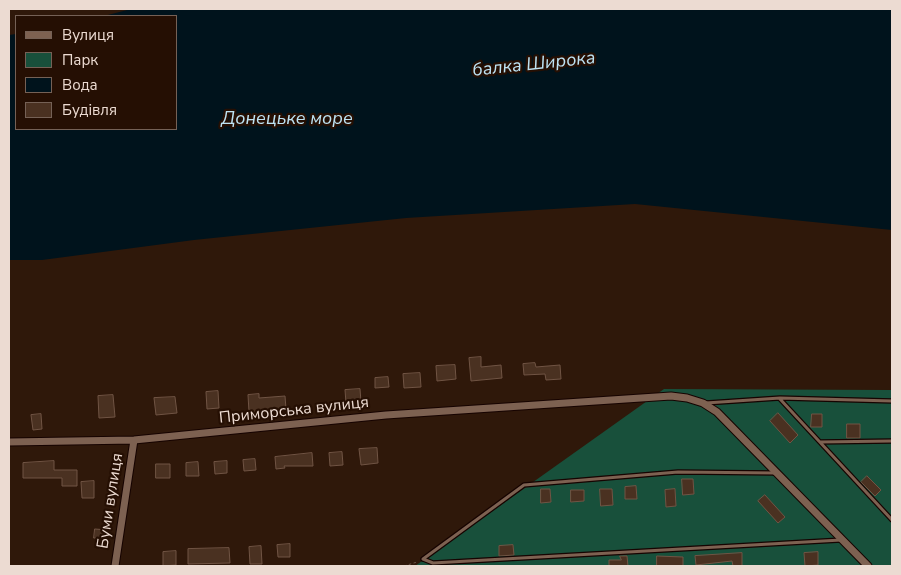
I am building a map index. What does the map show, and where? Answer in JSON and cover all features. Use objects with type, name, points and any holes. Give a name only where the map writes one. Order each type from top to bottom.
[{"type":"street","name":"Приморська вулиця","points":[[9,442],[134,440],[386,415],[582,401],[671,396],[703,403]]},
{"type":"street","points":[[703,403],[717,412],[868,566]]},
{"type":"street","name":"Буми вулиця","points":[[115,566],[134,440]]},
{"type":"lane","points":[[780,398],[892,520]]},
{"type":"lane","points":[[703,403],[780,398],[892,401]]},
{"type":"lane","points":[[820,442],[892,441]]},
{"type":"lane","points":[[423,560],[524,485],[678,472],[777,473]]},
{"type":"lane","points":[[423,560],[433,563],[842,540]]},
{"type":"path","points":[[404,566],[423,560]]},
{"type":"green space","points":[[664,389],[892,390],[892,566],[415,566]]},
{"type":"water","name":"Донецьке море","points":[[131,9],[892,9],[892,230],[635,204],[406,218],[194,240],[42,260],[9,260],[9,35],[15,34],[15,130],[178,130],[178,15],[108,15]]},
{"type":"building","points":[[481,357],[481,367],[501,365],[502,378],[471,381],[469,358]]},
{"type":"building","points":[[535,363],[536,367],[560,365],[561,379],[546,380],[545,374],[524,375],[523,364]]},
{"type":"building","points":[[455,365],[456,379],[437,381],[436,366]]},
{"type":"building","points":[[420,373],[421,387],[404,388],[403,374]]},
{"type":"building","points":[[388,377],[389,387],[375,388],[375,378]]},
{"type":"building","points":[[360,389],[361,402],[346,403],[345,390]]},
{"type":"building","points":[[218,391],[219,408],[207,409],[206,392]]},
{"type":"building","points":[[259,394],[259,398],[285,396],[286,409],[249,412],[248,395]]},
{"type":"building","points":[[113,395],[115,417],[99,418],[98,396]]},
{"type":"building","points":[[175,397],[177,413],[156,415],[154,398]]},
{"type":"building","points":[[778,413],[798,435],[790,443],[770,421]]},
{"type":"building","points":[[41,414],[42,429],[33,430],[31,415]]},
{"type":"building","points":[[812,414],[822,414],[822,427],[811,427]]},
{"type":"building","points":[[847,424],[860,424],[860,438],[847,438]]},
{"type":"building","points":[[377,448],[378,463],[361,465],[359,449]]},
{"type":"building","points":[[342,452],[343,465],[330,466],[329,453]]},
{"type":"building","points":[[312,453],[313,466],[284,466],[285,468],[276,469],[275,457]]},
{"type":"building","points":[[255,459],[256,470],[244,471],[243,460]]},
{"type":"building","points":[[54,461],[54,470],[77,470],[77,486],[62,486],[62,478],[23,478],[23,463]]},
{"type":"building","points":[[227,461],[227,473],[215,474],[214,462]]},
{"type":"building","points":[[198,462],[199,476],[186,476],[186,463]]},
{"type":"building","points":[[156,464],[170,464],[170,478],[156,478]]},
{"type":"building","points":[[867,476],[881,490],[875,496],[861,482]]},
{"type":"building","points":[[682,479],[693,479],[694,494],[683,495]]},
{"type":"building","points":[[94,481],[94,498],[82,498],[81,482]]},
{"type":"building","points":[[636,486],[637,499],[625,499],[625,487]]},
{"type":"building","points":[[541,489],[550,489],[551,502],[541,503]]},
{"type":"building","points":[[600,489],[612,489],[613,505],[601,506]]},
{"type":"building","points":[[675,489],[676,506],[666,507],[665,490]]},
{"type":"building","points":[[571,490],[584,490],[584,501],[571,502]]},
{"type":"building","points":[[765,495],[785,517],[778,523],[758,501]]},
{"type":"building","points":[[95,529],[108,530],[106,548],[99,548],[100,538],[94,538]]},
{"type":"building","points":[[290,544],[290,557],[278,557],[277,545]]},
{"type":"building","points":[[513,545],[514,555],[499,556],[499,546]]},
{"type":"building","points":[[261,546],[262,564],[250,564],[249,547]]},
{"type":"building","points":[[229,548],[230,563],[188,564],[188,549]]},
{"type":"building","points":[[176,551],[176,565],[163,566],[163,552]]},
{"type":"building","points":[[818,552],[818,565],[805,566],[804,553]]},
{"type":"building","points":[[742,553],[742,566],[733,566],[732,561],[696,565],[695,556]]},
{"type":"building","points":[[620,556],[627,556],[628,566],[609,566],[609,560],[621,560]]},
{"type":"building","points":[[657,556],[683,557],[683,566],[657,566]]},
{"type":"water label","name":"балка Широка","points":[[534,65]]}]
